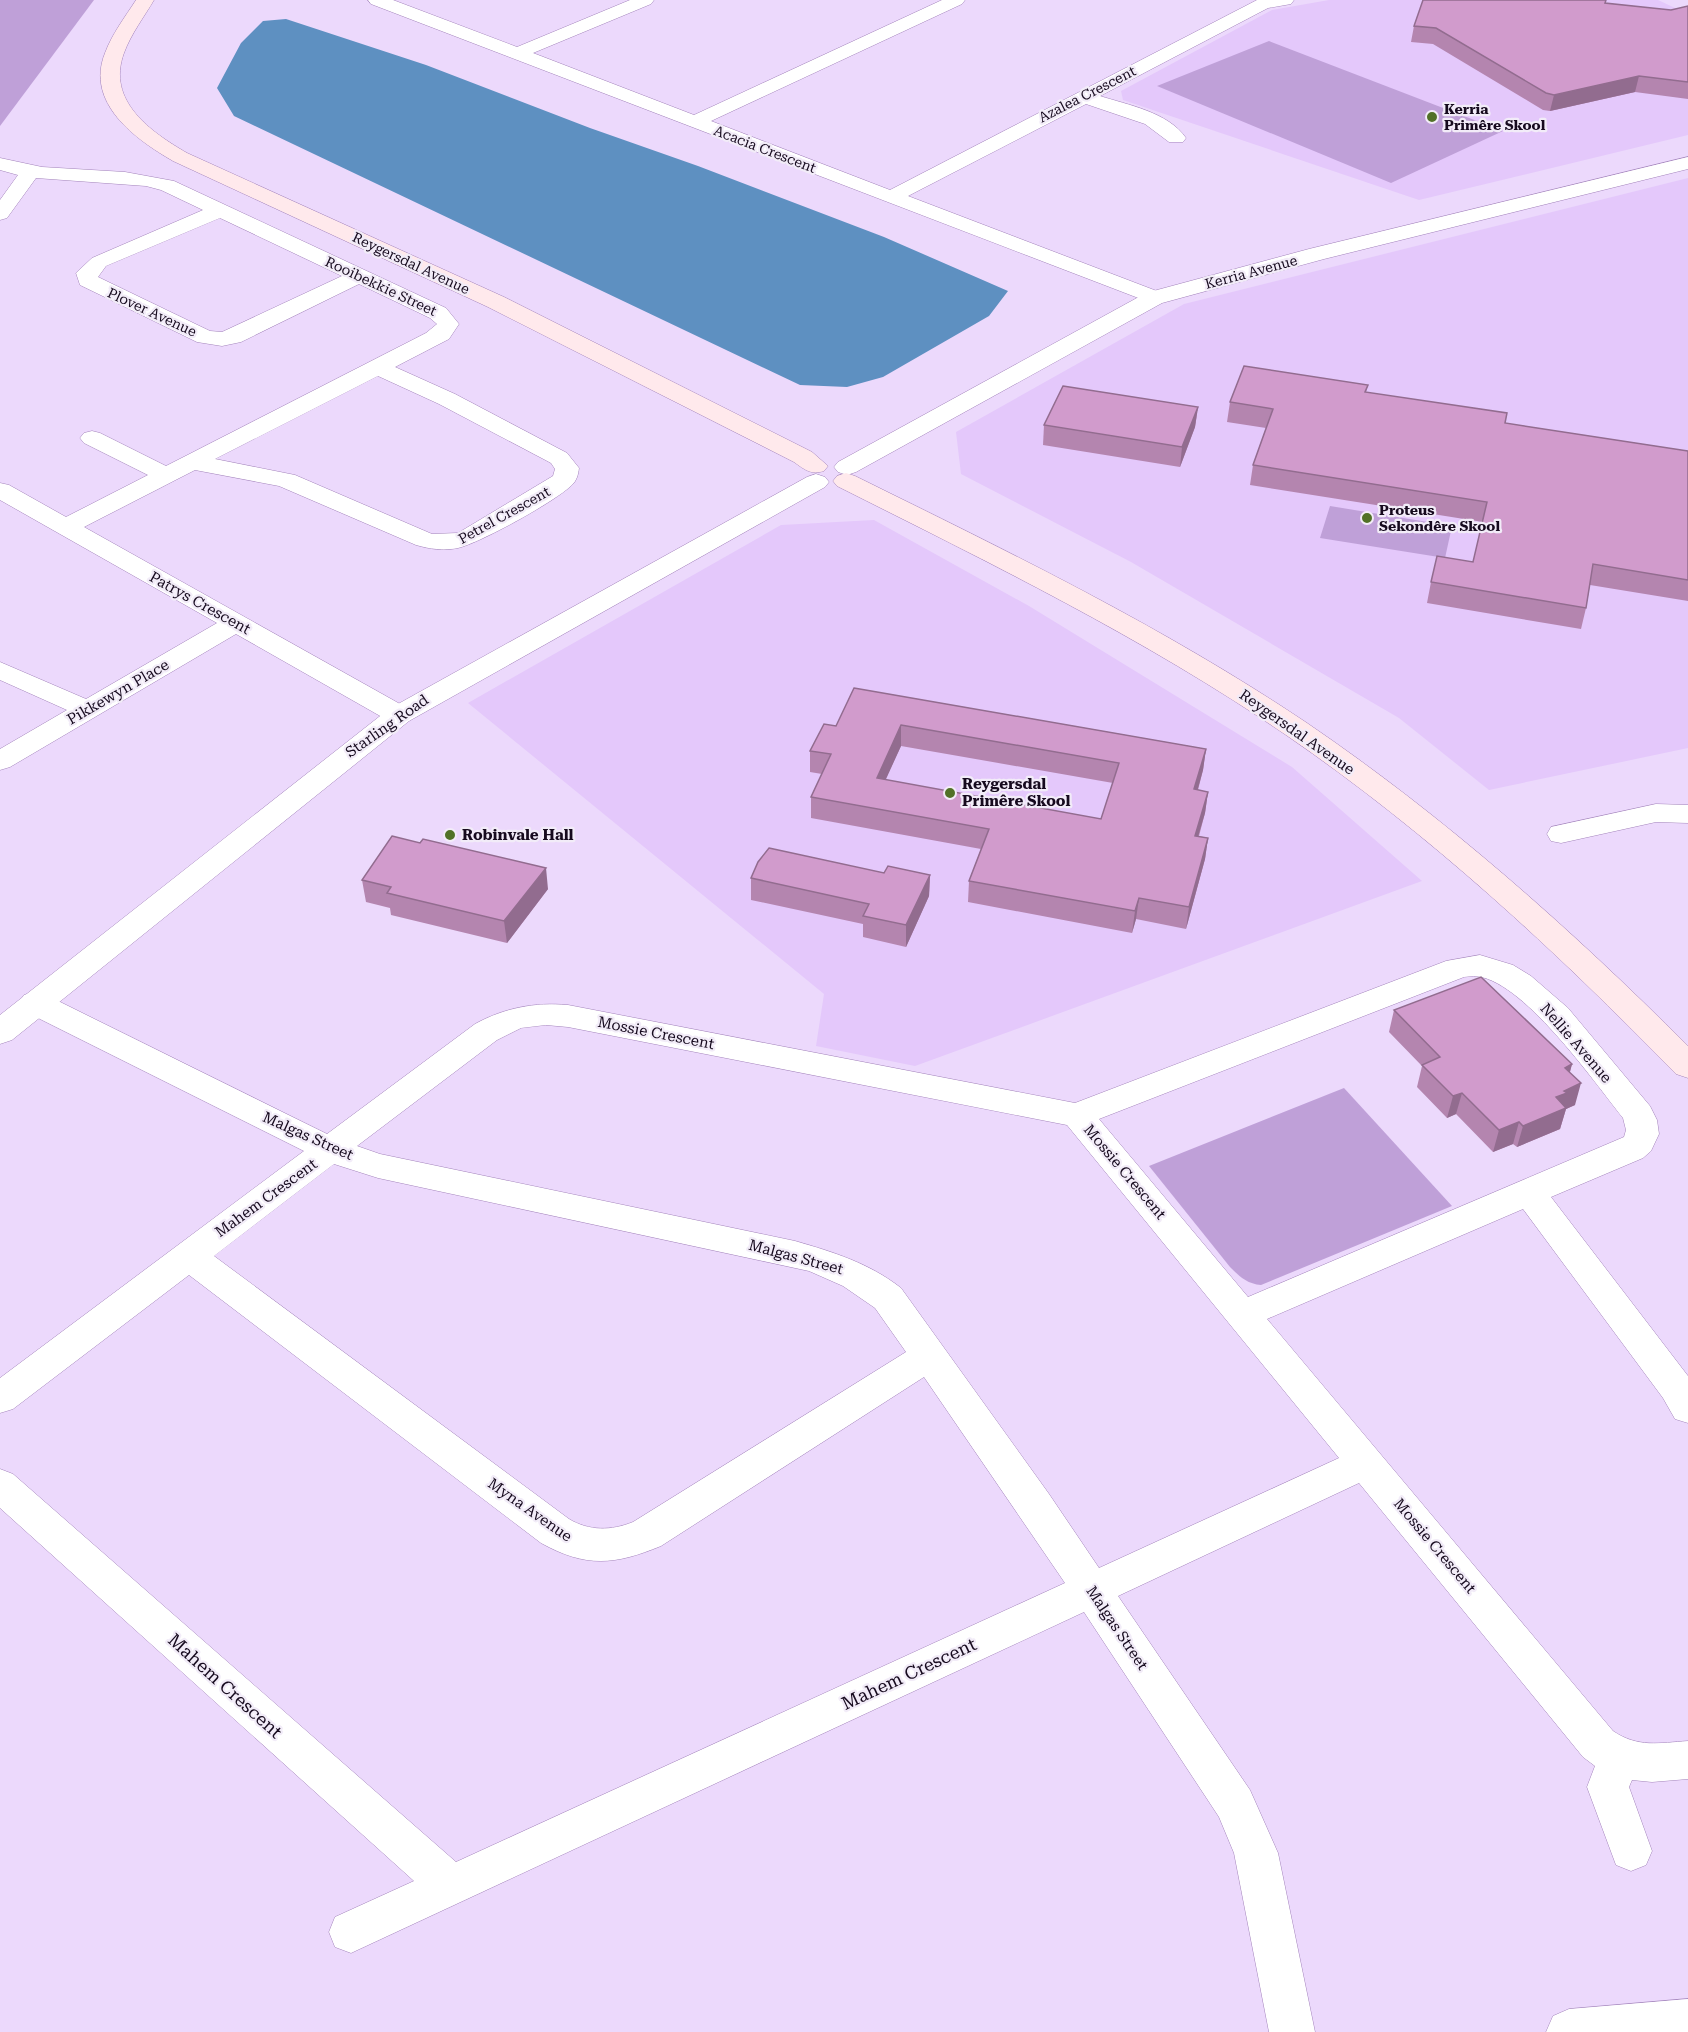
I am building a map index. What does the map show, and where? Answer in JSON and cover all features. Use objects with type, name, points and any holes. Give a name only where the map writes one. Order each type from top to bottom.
[{"type":"main road","name":"Reygersdal Avenue","points":[[146,0],[118,44],[110,74],[111,88],[123,114],[149,138],[180,157],[496,302],[803,458],[815,474]]},
{"type":"main road","points":[[815,474],[828,485],[847,474]]},
{"type":"main road","name":"Reygersdal Avenue","points":[[847,474],[1119,621],[1218,679],[1299,731],[1427,826],[1527,910],[1594,971],[1688,1066]]},
{"type":"street","name":"Acacia Crescent","points":[[377,0],[1154,298]]},
{"type":"street","points":[[516,54],[645,0]]},
{"type":"street","points":[[694,122],[956,0]]},
{"type":"street","name":"Azalea Crescent","points":[[891,197],[1263,4],[1285,0]]},
{"type":"street","points":[[1082,96],[1152,120],[1176,138]]},
{"type":"street","name":"Kerria Avenue","points":[[847,474],[1154,298],[1317,254],[1688,163]]},
{"type":"street","name":"Rooibekkie Street","points":[[0,164],[29,174],[152,181],[167,185],[438,313],[447,320],[448,324],[441,334],[65,527]]},
{"type":"street","points":[[0,214],[29,174]]},
{"type":"street","name":"Plover Avenue","points":[[220,210],[99,262],[87,273],[88,280],[205,337],[222,339],[233,337],[359,276]]},
{"type":"street","name":"Petrel Crescent","points":[[192,462],[285,480],[425,540],[439,543],[467,538],[565,479],[567,468],[559,458],[447,399],[378,367]]},
{"type":"street","points":[[92,438],[166,475]]},
{"type":"street","name":"Starling Road","points":[[0,1032],[399,715],[815,474]]},
{"type":"street","name":"Patrys Crescent","points":[[0,490],[399,715]]},
{"type":"street","name":"Pikkewyn Place","points":[[0,761],[236,623]]},
{"type":"street","points":[[0,670],[88,710]]},
{"type":"street","points":[[1561,834],[1656,813],[1684,818]]},
{"type":"street","name":"Nellie Avenue","points":[[1077,1115],[1457,968],[1479,965],[1510,976],[1562,1023],[1638,1114],[1643,1136],[1640,1144],[1244,1314]]},
{"type":"street","name":"Malgas Street","points":[[35,1004],[330,1150],[378,1166],[784,1252],[839,1267],[872,1284],[888,1298],[1035,1505],[1235,1804],[1256,1853],[1292,2032]]},
{"type":"street","name":"Mossie Crescent","points":[[330,1150],[486,1032],[517,1017],[541,1014],[568,1016],[1077,1115],[1598,1744],[1618,1758],[1643,1764],[1688,1760]]},
{"type":"street","name":"Mahem Crescent","points":[[0,1398],[330,1150]]},
{"type":"street","points":[[1528,1193],[1676,1388],[1688,1408]]},
{"type":"street","name":"Myna Avenue","points":[[188,1255],[555,1531],[580,1544],[595,1547],[630,1542],[647,1534],[929,1356]]},
{"type":"street","name":"Mahem Crescent","points":[[351,1932],[1366,1463]]},
{"type":"street","name":"Mahem Crescent","points":[[0,1485],[452,1886]]},
{"type":"street","points":[[1618,1758],[1608,1787],[1631,1851]]},
{"type":"street","points":[[1569,2032],[1688,2022]]},
{"type":"shaded area","points":[[0,0],[94,0],[0,126]]},
{"type":"shaded area","name":"Kerria Primêre Skool","points":[[1329,0],[1658,0],[1688,14],[1688,135],[1419,200],[1123,100],[1121,91],[1272,10]]},
{"type":"shaded area","points":[[1269,41],[1503,131],[1391,183],[1157,86]]},
{"type":"shaded area","name":"Proteus Sekondêre Skool","points":[[1688,178],[1688,748],[1489,790],[1399,718],[1131,562],[961,474],[956,432],[1184,304]]},
{"type":"shaded area","points":[[1330,506],[1452,526],[1445,558],[1320,538]]},
{"type":"shaded area","name":"Reygersdal Primêre Skool","points":[[874,520],[1029,606],[1292,767],[1422,881],[915,1066],[816,1046],[824,994],[468,703],[781,525]]},
{"type":"shaded area","points":[[1344,1088],[1452,1206],[1261,1285],[1247,1281],[1230,1267],[1149,1166]]},
{"type":"water","points":[[286,19],[426,65],[590,128],[698,166],[884,237],[1008,291],[989,316],[883,377],[847,387],[800,385],[234,116],[217,88],[241,43],[263,21]]},
{"type":"building","points":[[1423,0],[1606,0],[1605,3],[1671,10],[1688,6],[1688,82],[1639,76],[1554,95],[1546,93],[1436,28],[1414,26]]},
{"type":"building","points":[[1244,366],[1368,385],[1365,392],[1507,413],[1505,423],[1688,451],[1688,580],[1593,564],[1586,608],[1431,582],[1437,556],[1473,562],[1487,502],[1253,465],[1273,409],[1230,402]]},
{"type":"building","points":[[1063,386],[1198,407],[1182,447],[1044,425]]},
{"type":"building","points":[[854,688],[1206,749],[1194,789],[1208,792],[1195,836],[1208,838],[1189,907],[1139,898],[1135,911],[969,881],[989,829],[811,797],[831,754],[810,751],[824,724],[836,726]],"holes":[[[901,725],[1119,763],[1101,819],[877,778]]]},
{"type":"building","points":[[392,836],[420,843],[423,839],[546,868],[504,921],[387,893],[391,887],[362,880]]},
{"type":"building","points":[[769,848],[884,873],[888,866],[930,875],[906,925],[863,916],[869,904],[751,878],[758,862]]},
{"type":"building","points":[[1481,977],[1572,1064],[1565,1068],[1581,1083],[1564,1091],[1567,1093],[1556,1097],[1566,1108],[1523,1126],[1519,1122],[1499,1130],[1462,1093],[1453,1096],[1422,1065],[1440,1057],[1394,1010]]},
{"type":"place","name":"Kerria Primêre Skool","points":[[1432,117]]},
{"type":"place","name":"Proteus Sekondêre Skool","points":[[1367,518]]},
{"type":"place","name":"Reygersdal Primêre Skool","points":[[950,793]]},
{"type":"place","name":"Robinvale Hall","points":[[450,835]]}]
